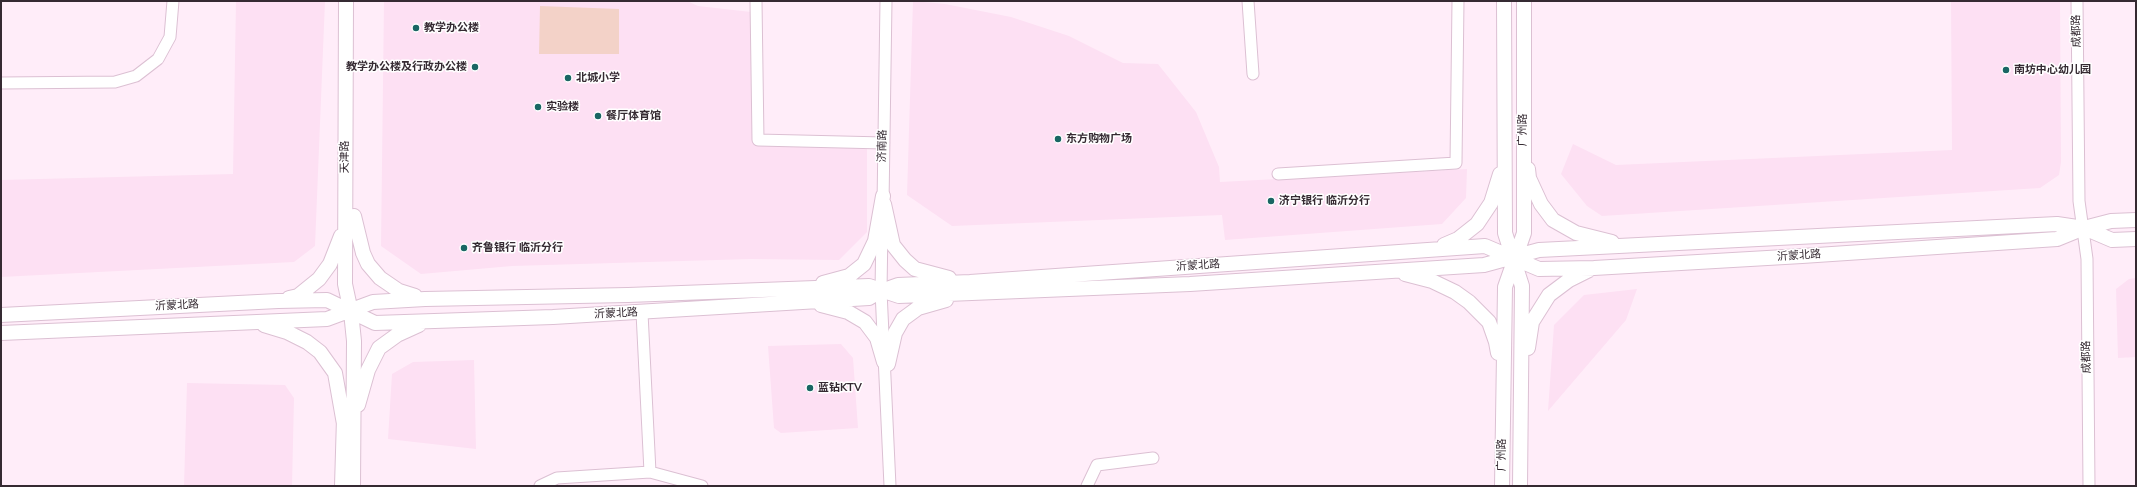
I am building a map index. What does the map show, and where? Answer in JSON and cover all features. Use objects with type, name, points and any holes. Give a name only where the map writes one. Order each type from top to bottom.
[{"type":"main road","name":"天津路","points":[[346,1],[349,217]]},
{"type":"main road","name":"天津路","points":[[342,486],[354,341],[351,312],[344,284],[349,217],[356,1]]},
{"type":"main road","name":"广州路","points":[[1504,1],[1505,233],[1522,286],[1520,486]]},
{"type":"main road","name":"广州路","points":[[1502,486],[1505,287],[1524,233],[1522,130],[1524,1]]},
{"type":"main road","points":[[1522,130],[1529,178],[1541,204],[1553,220],[1576,233],[1600,240],[1636,246]]},
{"type":"main road","points":[[1436,249],[1458,239],[1477,224],[1491,203],[1499,180],[1504,132]]},
{"type":"main road","points":[[883,196],[893,245],[905,260],[915,269],[970,288]]},
{"type":"main road","points":[[797,295],[849,276],[864,264],[875,241],[883,196]]},
{"type":"main road","points":[[349,217],[368,264],[380,278],[399,291],[425,299]]},
{"type":"main road","points":[[278,300],[298,296],[319,279],[330,264],[339,245],[349,217]]},
{"type":"main road","name":"沂蒙北路","points":[[1,315],[278,300],[327,300],[375,323],[642,313],[869,286],[899,296],[970,288],[1436,249],[1485,246],[1539,269],[1594,268],[2057,239],[2084,228],[2111,221],[2136,220]]},
{"type":"main road","name":"沂蒙北路","points":[[970,288],[1190,284],[1484,265],[1539,250],[2057,224],[2084,228],[2112,240],[2136,239]]},
{"type":"main road","points":[[1520,386],[1532,322],[1549,295],[1568,280],[1594,268]]},
{"type":"main road","points":[[1393,270],[1432,281],[1455,292],[1474,307],[1489,322],[1496,342],[1503,383]]},
{"type":"main road","points":[[886,363],[895,333],[903,319],[918,308],[970,288]]},
{"type":"main road","points":[[797,295],[848,312],[865,322],[877,338],[886,363]]},
{"type":"main road","name":"沂蒙北路","points":[[1,333],[327,319],[351,312],[373,302],[425,299],[797,295]]},
{"type":"main road","points":[[348,424],[368,370],[379,348],[397,335],[414,326],[437,321]]},
{"type":"main road","points":[[256,322],[287,332],[307,342],[320,352],[335,374],[348,424]]},
{"type":"main road","name":"天津路","points":[[348,424],[353,486]]},
{"type":"street","points":[[1,83],[115,82],[136,76],[158,59],[170,36],[173,1]]},
{"type":"street","points":[[756,1],[758,140],[884,143]]},
{"type":"street","name":"济南路","points":[[886,1],[881,291],[886,316],[890,486]]},
{"type":"street","points":[[1248,1],[1253,74]]},
{"type":"street","points":[[1278,174],[1456,163],[1458,1]]},
{"type":"street","name":"成都路","points":[[2077,1],[2079,201],[2084,228],[2087,259],[2089,486]]},
{"type":"street","name":"成都路","points":[[2083,1],[2086,201],[2081,259],[2084,486]]},
{"type":"street","points":[[642,313],[650,472]]},
{"type":"street","name":"济南路","points":[[886,363],[894,486]]},
{"type":"street","points":[[1087,486],[1097,465],[1153,458]]},
{"type":"street","points":[[540,486],[557,478],[650,472],[702,486]]},
{"type":"shaded area","points":[[236,1],[325,1],[315,246],[294,262],[1,277],[1,180],[233,174]]},
{"type":"shaded area","points":[[384,1],[687,1],[698,6],[751,12],[754,145],[867,148],[867,232],[839,260],[751,259],[512,266],[421,274],[381,246]]},
{"type":"shaded area","name":"东方购物广场","points":[[913,1],[945,4],[1011,17],[1069,36],[1123,63],[1158,64],[1196,112],[1219,167],[1220,182],[1467,169],[1466,198],[1442,224],[1225,240],[1222,215],[952,226],[907,195]]},
{"type":"shaded area","points":[[1951,1],[2060,1],[2061,162],[2059,175],[2040,188],[1602,216],[1587,206],[1561,174],[1573,144],[1616,165],[1952,150]]},
{"type":"shaded area","points":[[540,6],[619,9],[619,54],[539,54]]},
{"type":"shaded area","points":[[2136,278],[2136,357],[2118,358],[2116,289],[2129,279]]},
{"type":"shaded area","points":[[1637,289],[1626,320],[1548,411],[1554,325],[1584,295]]},
{"type":"shaded area","points":[[841,344],[853,358],[858,428],[781,433],[774,428],[768,346]]},
{"type":"shaded area","points":[[474,360],[476,449],[388,439],[392,374],[413,362]]},
{"type":"shaded area","points":[[187,383],[285,385],[294,398],[292,486],[184,486]]},
{"type":"place","name":"教学办公楼","points":[[416,28]]},
{"type":"place","name":"教学办公楼及行政办公楼","points":[[475,67]]},
{"type":"place","name":"南坊中心幼儿园","points":[[2006,70]]},
{"type":"place","name":"北城小学","points":[[568,78]]},
{"type":"place","name":"实验楼","points":[[538,107]]},
{"type":"place","name":"餐厅体育馆","points":[[598,116]]},
{"type":"place","name":"东方购物广场","points":[[1058,139]]},
{"type":"place","name":"济宁银行 临沂分行","points":[[1271,201]]},
{"type":"place","name":"齐鲁银行 临沂分行","points":[[464,248]]},
{"type":"place","name":"蓝钻KTV","points":[[810,388]]}]
